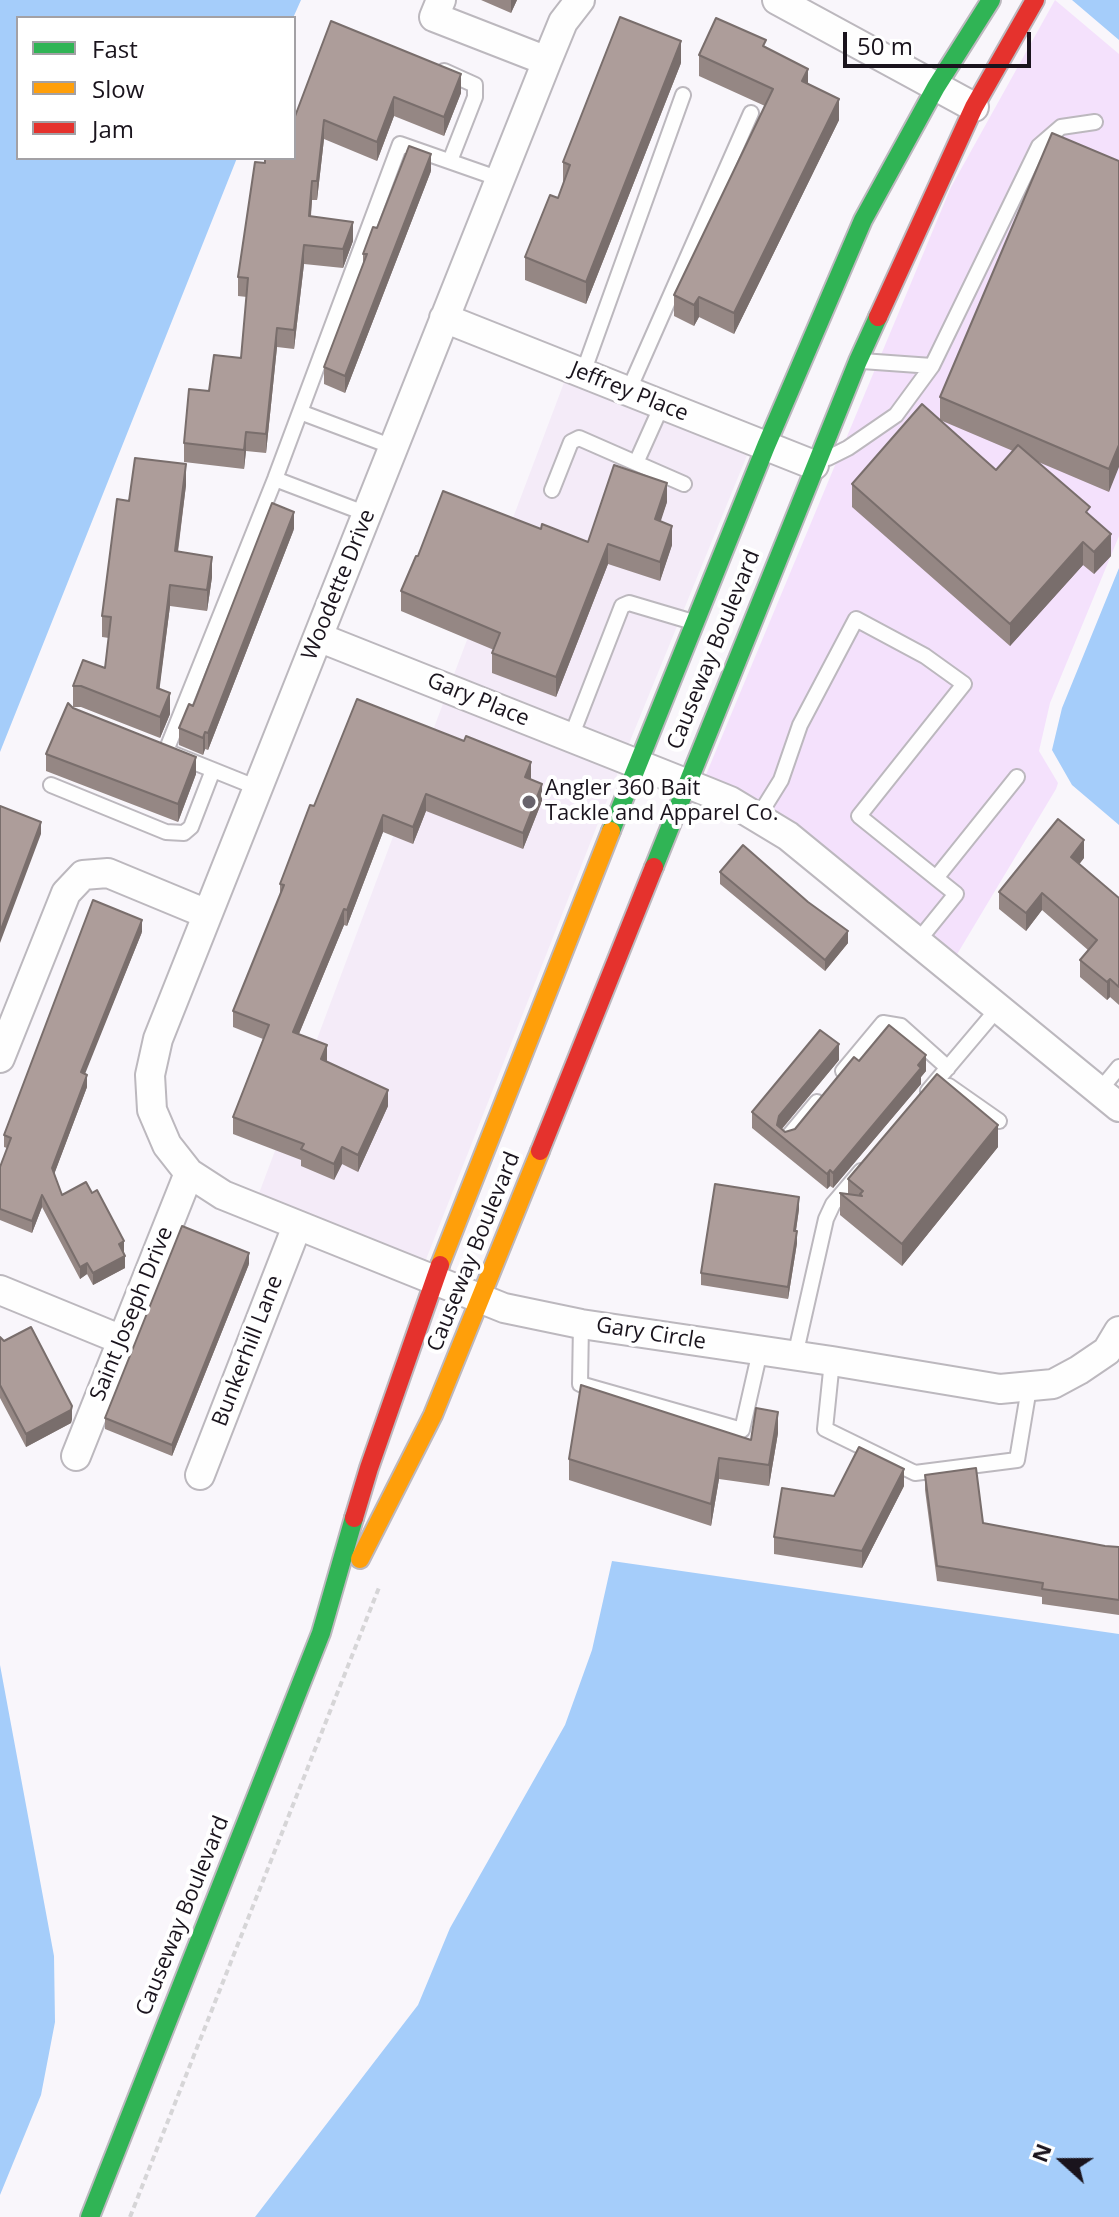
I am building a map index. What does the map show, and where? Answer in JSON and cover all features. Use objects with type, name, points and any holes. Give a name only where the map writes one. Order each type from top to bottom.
[{"type":"street","points":[[441,0],[434,17],[547,61]]},
{"type":"street","name":"Woodette Drive","points":[[189,1173],[167,1145],[152,1110],[150,1075],[158,1039],[547,61],[563,22],[580,0]]},
{"type":"street","points":[[777,0],[974,107]]},
{"type":"street","name":"Causeway Boulevard","points":[[90,2217],[321,1633],[369,1468],[434,1280],[637,764],[809,339],[863,220],[936,87],[991,0]]},
{"type":"street","name":"Causeway Boulevard","points":[[321,1633],[404,1477],[433,1415],[858,361],[974,107],[1035,0]]},
{"type":"street","name":"Jeffrey Place","points":[[444,318],[814,465]]},
{"type":"street","name":"Gary Place","points":[[318,637],[637,764]]},
{"type":"street","points":[[637,764],[730,801],[788,836],[1110,1099]]},
{"type":"street","points":[[0,1058],[66,893],[83,875],[108,873],[207,914]]},
{"type":"street","name":"Gary Circle","points":[[189,1173],[223,1195],[504,1308],[581,1324],[1000,1389],[1053,1384],[1107,1351],[1119,1331]]},
{"type":"street","name":"Saint Joseph Drive","points":[[76,1456],[189,1173]]},
{"type":"street","name":"Bunkerhill Lane","points":[[200,1475],[297,1226]]},
{"type":"street","points":[[0,1290],[122,1340]]},
{"type":"lane","points":[[435,68],[475,85],[475,97],[450,161]]},
{"type":"lane","points":[[583,373],[683,95]]},
{"type":"lane","points":[[628,392],[751,113]]},
{"type":"lane","points":[[814,465],[848,448],[896,415],[932,366],[1039,146],[1061,127],[1095,122]]},
{"type":"lane","points":[[166,751],[275,479],[400,144],[500,179]]},
{"type":"lane","points":[[858,361],[932,366]]},
{"type":"lane","points":[[636,463],[662,405]]},
{"type":"lane","points":[[300,412],[393,447]]},
{"type":"lane","points":[[552,490],[571,442],[579,438],[684,484]]},
{"type":"lane","points":[[275,479],[367,514]]},
{"type":"lane","points":[[571,737],[622,606],[629,603],[694,623]]},
{"type":"lane","points":[[758,817],[781,780],[800,725],[856,619],[925,656],[964,684],[859,816],[956,894],[918,941]]},
{"type":"lane","points":[[152,746],[258,788]]},
{"type":"lane","points":[[51,785],[166,832],[184,833],[191,827],[213,770]]},
{"type":"lane","points":[[936,878],[1017,777]]},
{"type":"lane","points":[[920,1101],[999,1007]]},
{"type":"lane","points":[[787,1138],[883,1023],[901,1026],[944,1073],[999,1121]]},
{"type":"lane","points":[[1110,1099],[1119,1067]]},
{"type":"lane","points":[[795,1356],[826,1219],[833,1204],[872,1158]]},
{"type":"lane","points":[[581,1324],[580,1384],[742,1430],[760,1351]]},
{"type":"lane","points":[[832,1361],[825,1429],[915,1473],[1017,1460],[1029,1388]]},
{"type":"shaded area","points":[[1055,0],[1119,54],[1119,536],[1050,703],[1039,751],[1058,783],[1056,789],[956,956],[795,826],[705,777],[951,187]]},
{"type":"shaded area","points":[[565,380],[748,453],[628,746],[453,677]]},
{"type":"shaded area","points":[[444,701],[619,770],[425,1262],[258,1196]]},
{"type":"water","points":[[0,0],[301,0],[294,16],[16,16],[16,160],[236,160],[0,752]]},
{"type":"water","points":[[1072,0],[1119,0],[1119,40]]},
{"type":"water","points":[[1119,568],[1119,825],[1072,785],[1052,750],[1062,708]]},
{"type":"water","points":[[612,1561],[1119,1634],[1119,2217],[255,2217],[418,2005],[450,1928],[565,1725],[592,1650]]},
{"type":"water","points":[[0,1665],[54,1956],[55,2022],[41,2095],[0,2195]]},
{"type":"building","points":[[620,17],[681,41],[586,282],[525,257],[550,195],[558,198],[570,165],[563,162]]},
{"type":"building","points":[[716,18],[766,40],[763,46],[808,69],[802,81],[839,99],[734,313],[699,297],[694,305],[674,295],[773,89],[699,55]]},
{"type":"building","points":[[331,21],[461,74],[444,117],[394,97],[377,142],[324,120],[317,181],[312,181],[309,216],[353,222],[343,249],[304,245],[294,330],[277,328],[266,434],[246,432],[244,450],[184,443],[189,389],[209,391],[214,355],[241,358],[248,278],[238,277],[255,162],[296,160],[296,114]]},
{"type":"building","points":[[1052,133],[1119,161],[1119,445],[1109,469],[940,397]]},
{"type":"building","points":[[409,146],[431,154],[345,376],[324,367],[367,254],[363,254],[373,227],[377,228]]},
{"type":"building","points":[[922,404],[996,470],[1018,445],[1090,507],[1086,512],[1111,534],[1094,552],[1083,542],[1010,624],[852,484]]},
{"type":"building","points":[[135,458],[186,464],[175,551],[212,557],[207,590],[170,585],[157,688],[170,693],[160,717],[81,686],[73,686],[83,660],[105,668],[111,617],[102,616],[117,499],[129,501]]},
{"type":"building","points":[[614,465],[667,483],[655,519],[672,526],[660,562],[608,544],[556,677],[492,653],[500,633],[401,591],[443,491],[541,529],[542,524],[588,542]]},
{"type":"building","points":[[272,503],[294,512],[208,733],[205,732],[203,738],[179,728],[189,704],[193,706]]},
{"type":"building","points":[[357,699],[464,741],[466,736],[531,762],[525,777],[542,784],[523,833],[426,794],[413,827],[383,815],[347,910],[344,909],[293,1032],[327,1045],[321,1059],[388,1090],[358,1155],[342,1147],[334,1164],[301,1149],[304,1144],[233,1117],[269,1025],[233,1011],[284,885],[280,884],[310,805],[314,806]]},
{"type":"building","points":[[68,703],[73,708],[196,757],[178,804],[46,754]]},
{"type":"building","points":[[0,806],[41,822],[0,932]]},
{"type":"building","points":[[1058,819],[1084,840],[1071,857],[1119,898],[1119,987],[1110,979],[1107,982],[1080,960],[1097,940],[1042,893],[1026,913],[999,892]]},
{"type":"building","points":[[743,845],[808,902],[848,931],[825,960],[720,872]]},
{"type":"building","points":[[93,900],[142,920],[81,1072],[87,1075],[52,1168],[62,1195],[86,1182],[92,1193],[97,1190],[124,1241],[119,1244],[125,1256],[93,1273],[87,1263],[80,1267],[42,1195],[32,1221],[0,1209],[0,1167],[11,1138],[4,1135]]},
{"type":"building","points":[[889,1025],[926,1055],[918,1065],[921,1068],[833,1173],[830,1170],[827,1174],[752,1112],[820,1030],[839,1044],[779,1116],[777,1125],[785,1132],[795,1129],[854,1057],[859,1061]]},
{"type":"building","points":[[937,1074],[998,1125],[902,1244],[840,1193],[862,1196],[863,1191],[848,1179]]},
{"type":"building","points":[[715,1184],[799,1197],[788,1287],[701,1273]]},
{"type":"building","points":[[182,1226],[249,1253],[172,1445],[105,1418]]},
{"type":"building","points":[[31,1327],[72,1406],[71,1410],[26,1434],[0,1385],[0,1337],[4,1341]]},
{"type":"building","points":[[581,1385],[751,1440],[756,1408],[778,1412],[769,1465],[719,1458],[711,1504],[569,1459]]},
{"type":"building","points":[[859,1447],[904,1469],[862,1551],[774,1537],[782,1488],[834,1496]]},
{"type":"building","points":[[976,1468],[983,1523],[1119,1547],[1119,1600],[1042,1589],[1043,1583],[937,1566],[925,1475]]},
{"type":"traffic: fast","points":[[611,831],[766,446],[863,220],[936,87],[991,0]]},
{"type":"traffic: fast","points":[[654,867],[878,317]]},
{"type":"traffic: fast","points":[[90,2217],[321,1633],[354,1518]]},
{"type":"traffic: slow","points":[[440,1265],[611,831]]},
{"type":"traffic: slow","points":[[360,1559],[433,1415],[540,1151]]},
{"type":"traffic: jam","points":[[878,317],[974,107],[1035,0]]},
{"type":"traffic: jam","points":[[540,1151],[654,867]]},
{"type":"traffic: jam","points":[[354,1518],[440,1265]]},
{"type":"place","name":"Angler 360 Bait Tackle and Apparel Co.","points":[[529,802]]}]
